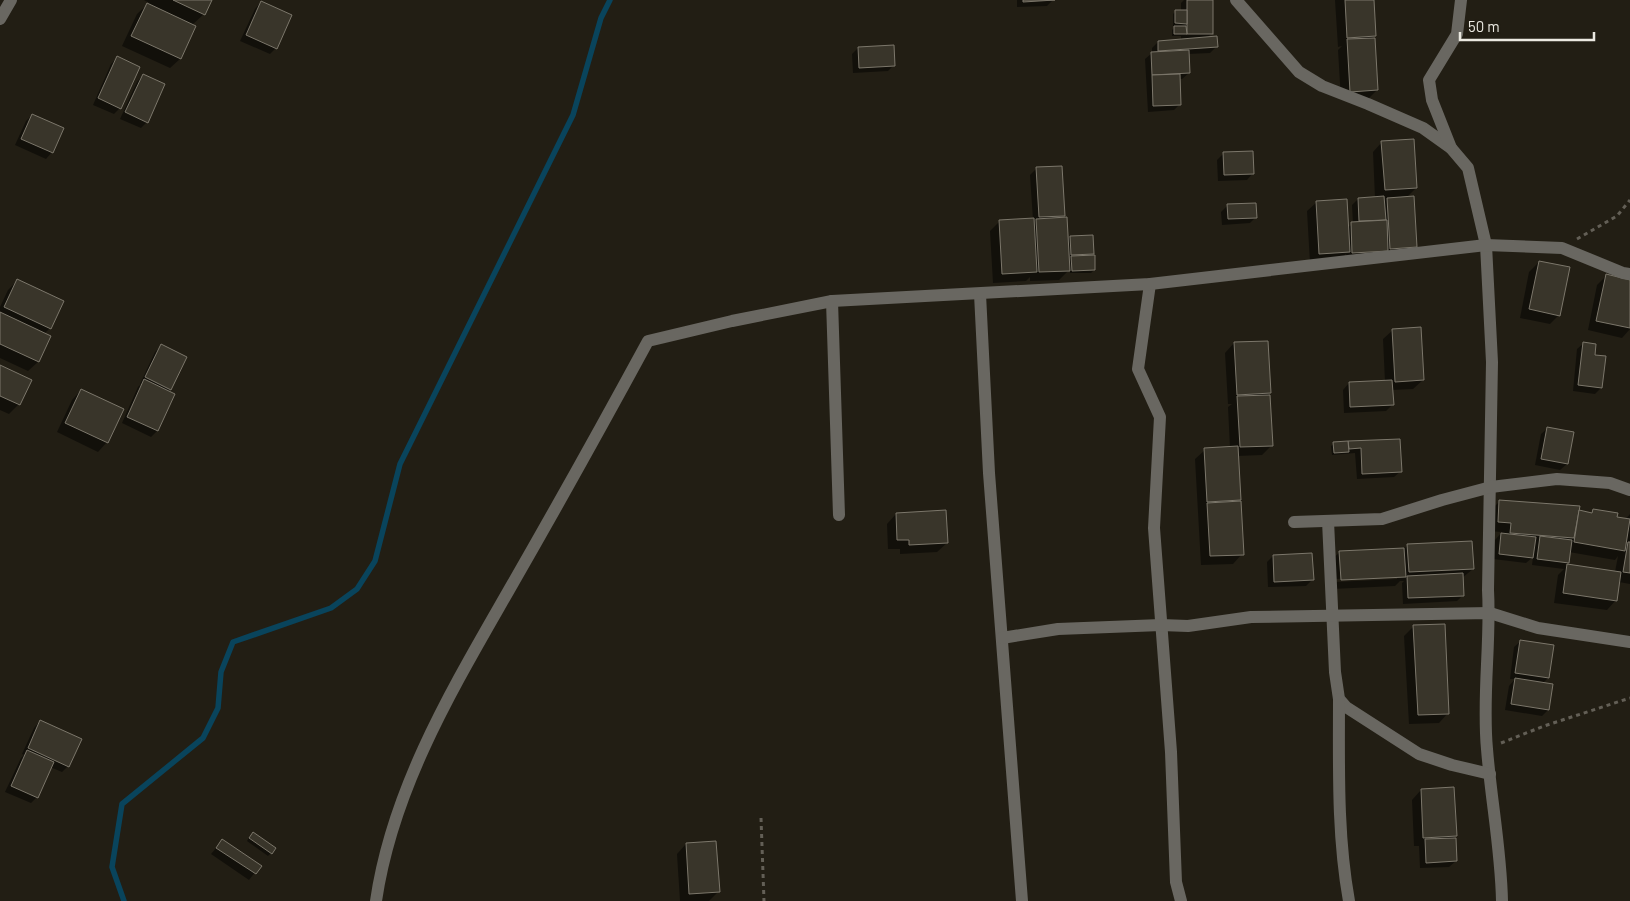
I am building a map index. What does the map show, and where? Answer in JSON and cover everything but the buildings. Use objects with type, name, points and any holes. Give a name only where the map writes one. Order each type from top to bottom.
[{"type":"street","points":[[0,19],[11,0]]},
{"type":"street","points":[[1236,0],[1299,72],[1322,86],[1423,128],[1451,148],[1468,168],[1486,245],[1492,362],[1488,590],[1490,613],[1486,671],[1486,749],[1502,901]]},
{"type":"street","points":[[1451,148],[1432,100],[1429,80],[1456,34],[1461,0]]},
{"type":"street","points":[[376,901],[379,882],[401,800],[445,702],[595,440],[648,341],[732,321],[832,301],[1150,284],[1486,245],[1562,248],[1623,273],[1630,274]]},
{"type":"street","points":[[1150,284],[1138,369],[1160,417],[1154,528],[1171,752],[1176,882],[1181,901]]},
{"type":"street","points":[[980,294],[988,473],[1022,901]]},
{"type":"street","points":[[832,301],[838,515]]},
{"type":"street","points":[[1294,522],[1382,519],[1442,500],[1491,488],[1557,480],[1610,483],[1630,490]]},
{"type":"street","points":[[1328,522],[1335,672],[1340,699],[1339,782],[1344,875],[1349,901]]},
{"type":"street","points":[[1002,638],[1058,629],[1161,625],[1188,626],[1251,617],[1490,613],[1538,628],[1630,642]]},
{"type":"street","points":[[1340,699],[1346,707],[1419,754],[1452,765],[1490,774]]},
{"type":"path","points":[[1562,248],[1617,216],[1630,200]]},
{"type":"path","points":[[1486,749],[1544,726],[1630,698]]},
{"type":"path","points":[[761,818],[764,901]]},
{"type":"waterway","points":[[124,901],[112,867],[122,804],[203,738],[218,708],[221,672],[233,642],[331,608],[357,589],[375,561],[400,464],[573,115],[601,18],[610,0]]}]
